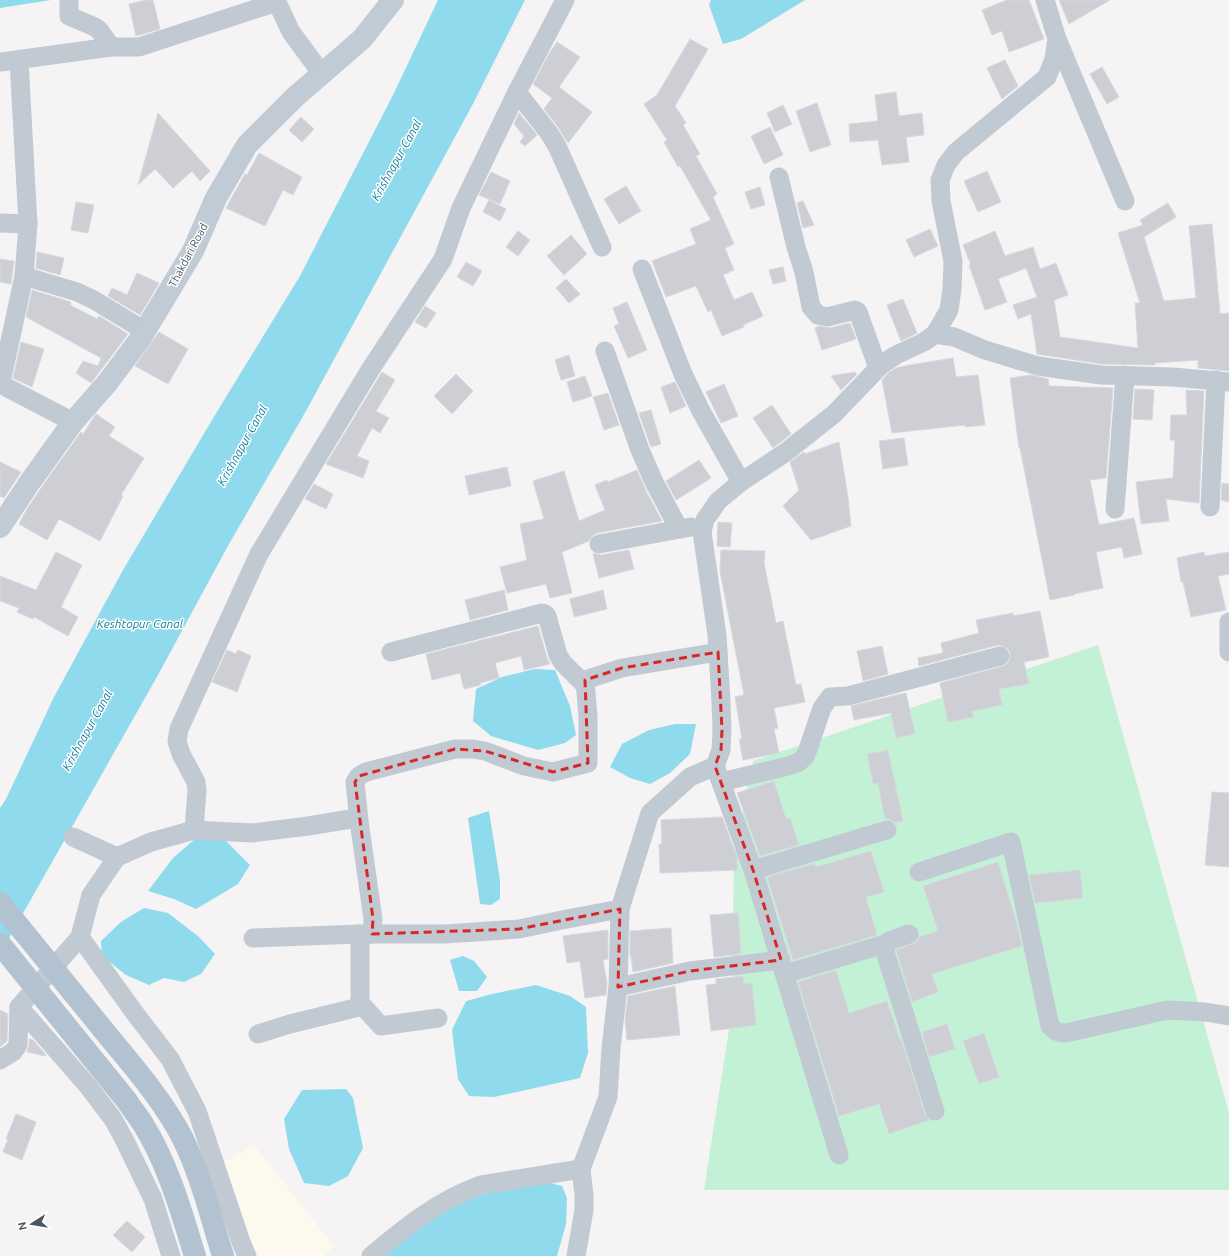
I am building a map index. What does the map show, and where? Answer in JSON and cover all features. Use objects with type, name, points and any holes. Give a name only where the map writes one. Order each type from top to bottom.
[{"type":"main road","points":[[0,902],[155,1095],[169,1116],[182,1139],[203,1190],[223,1256]]},
{"type":"main road","points":[[0,944],[127,1101],[143,1124],[169,1177],[195,1256]]},
{"type":"street","points":[[69,0],[69,16],[95,27],[100,31],[111,47]]},
{"type":"street","name":"Thakdari Road","points":[[0,527],[73,422],[108,382],[145,331],[193,251],[216,198],[247,145],[295,97],[362,39],[393,0]]},
{"type":"street","points":[[194,830],[197,790],[196,782],[181,754],[177,741],[179,729],[259,554],[370,370],[443,259],[461,208],[517,92],[565,0]]},
{"type":"street","points":[[1045,0],[1057,39],[1125,201]]},
{"type":"street","points":[[0,62],[19,61],[111,47],[139,47],[276,1],[291,32],[322,74]]},
{"type":"street","points":[[839,1155],[753,870],[718,774],[722,750],[722,730],[717,635],[702,532],[705,520],[718,501],[741,482],[786,452],[834,414],[878,368],[896,356],[924,342],[935,334],[949,310],[952,289],[953,261],[941,201],[940,180],[946,166],[956,152],[1047,77],[1054,59],[1057,39]]},
{"type":"street","points":[[19,61],[28,224],[24,276],[2,383],[6,387],[73,422]]},
{"type":"street","points":[[517,92],[549,133],[557,146],[602,247]]},
{"type":"street","points":[[779,177],[812,307],[818,315],[827,317],[855,310],[858,312],[878,368]]},
{"type":"street","points":[[0,223],[28,224]]},
{"type":"street","points":[[642,269],[683,374],[701,411],[741,482]]},
{"type":"street","points":[[24,276],[77,292],[94,300],[145,331]]},
{"type":"street","points":[[935,334],[954,337],[985,350],[1038,366],[1101,375],[1173,377],[1222,381],[1210,507]]},
{"type":"street","points":[[605,351],[640,450],[654,482],[679,529]]},
{"type":"street","points":[[1115,509],[1125,376]]},
{"type":"street","points":[[599,544],[704,524]]},
{"type":"street","points":[[391,652],[542,613],[547,616],[558,655],[563,663],[585,685]]},
{"type":"street","points":[[1229,622],[1229,652]]},
{"type":"street","points":[[258,1034],[285,1025],[355,1008],[360,1003],[366,934],[373,918],[355,782],[359,776],[366,772],[455,748],[486,751],[524,766],[553,772],[588,763],[588,723],[584,680],[622,668],[718,652]]},
{"type":"street","points":[[576,1256],[584,1210],[581,1169],[608,1097],[611,1048],[618,987],[620,909],[650,813],[690,777],[788,766],[798,762],[806,755],[822,708],[830,697],[848,696],[1000,656]]},
{"type":"street","points":[[0,1060],[13,1052],[18,1045],[19,1007],[80,937],[91,895],[117,857],[151,842],[194,830],[252,833],[351,819],[359,821]]},
{"type":"street","points":[[753,870],[887,830]]},
{"type":"street","points":[[74,837],[117,857]]},
{"type":"street","points":[[919,872],[1012,842],[1050,1026],[1059,1033],[1066,1033],[1167,1010],[1205,1012],[1229,1016]]},
{"type":"street","points":[[253,938],[366,934],[446,934],[519,929],[620,909]]},
{"type":"street","points":[[618,987],[690,971],[783,967],[885,944],[889,941],[909,934]]},
{"type":"street","points":[[80,937],[170,1059],[197,1111],[247,1256]]},
{"type":"street","points":[[885,944],[885,952],[936,1111]]},
{"type":"street","points":[[360,1003],[381,1026],[438,1018]]},
{"type":"street","points":[[19,1007],[88,1086],[113,1119],[152,1199],[170,1256]]},
{"type":"street","points":[[371,1256],[428,1211],[471,1189],[481,1185],[581,1169]]},
{"type":"highlighted area","points":[[718,652],[722,730],[721,750],[715,766],[753,870],[781,960],[690,971],[618,987],[620,909],[519,929],[372,934],[373,919],[355,782],[359,776],[455,749],[485,751],[553,772],[588,763],[585,680],[622,668]]},
{"type":"shaded area","points":[[254,1145],[334,1246],[324,1256],[254,1256],[223,1162]]},
{"type":"green space","points":[[1098,645],[1229,1113],[1229,1190],[704,1190],[732,1010],[734,853],[753,761]]},
{"type":"water","points":[[0,0],[51,0],[0,8]]},
{"type":"water","name":"Keshtopur Canal","points":[[438,0],[525,0],[474,102],[306,411],[229,544],[158,675],[0,954],[0,808],[6,799],[54,697],[123,570],[300,276],[393,95]]},
{"type":"water","points":[[711,0],[805,0],[741,39],[723,44],[709,5]]},
{"type":"water","points":[[535,669],[555,670],[570,706],[576,735],[565,743],[538,750],[491,736],[473,721],[476,689],[502,677]]},
{"type":"water","points":[[675,724],[696,724],[690,754],[670,773],[650,784],[630,778],[610,767],[622,744],[649,730]]},
{"type":"water","points":[[489,811],[500,880],[500,899],[491,905],[480,904],[468,818]]},
{"type":"water","points":[[196,838],[224,839],[250,865],[238,884],[196,909],[174,899],[148,891],[173,858]]},
{"type":"water","points":[[144,908],[168,913],[199,937],[215,954],[201,974],[184,982],[164,978],[149,985],[126,975],[102,956],[101,941],[121,922]]},
{"type":"water","points":[[463,956],[474,961],[487,977],[477,991],[459,991],[450,960]]},
{"type":"water","points":[[536,985],[570,996],[586,1007],[588,1053],[580,1078],[494,1097],[469,1096],[458,1079],[452,1030],[466,1001]]},
{"type":"water","points":[[346,1089],[353,1098],[363,1148],[348,1176],[329,1186],[304,1183],[289,1149],[284,1119],[302,1090]]},
{"type":"water","points":[[550,1183],[562,1186],[567,1198],[566,1224],[557,1256],[385,1256],[439,1210],[490,1192]]},
{"type":"building","points":[[153,0],[160,29],[136,36],[129,4]]},
{"type":"building","points":[[1007,0],[1029,0],[1044,39],[1009,52],[1002,31],[992,35],[982,10]]},
{"type":"building","points":[[1059,0],[1110,0],[1069,24]]},
{"type":"building","points":[[690,39],[708,49],[675,106],[686,123],[683,125],[700,154],[696,156],[717,194],[713,197],[734,244],[725,248],[734,270],[723,275],[734,300],[752,292],[763,316],[743,325],[744,327],[722,336],[711,310],[708,312],[696,286],[666,297],[652,261],[696,244],[690,229],[711,220],[680,166],[678,167],[664,142],[667,140],[644,104],[657,95]]},
{"type":"building","points":[[557,42],[580,57],[559,87],[592,112],[568,143],[544,109],[552,98],[533,84]]},
{"type":"building","points":[[1005,60],[1018,86],[1002,99],[987,68]]},
{"type":"building","points":[[1102,67],[1119,97],[1107,104],[1090,74]]},
{"type":"building","points":[[896,92],[899,116],[922,113],[924,135],[906,137],[909,162],[882,165],[878,140],[850,142],[849,124],[878,121],[875,95]]},
{"type":"building","points":[[817,103],[831,145],[810,152],[796,111]]},
{"type":"building","points":[[783,105],[792,124],[775,132],[767,113]]},
{"type":"building","points":[[158,113],[210,171],[200,181],[192,171],[173,188],[155,169],[138,185]]},
{"type":"building","points":[[519,113],[537,135],[525,146],[520,142],[524,136],[514,124]]},
{"type":"building","points":[[301,117],[314,129],[302,142],[289,130]]},
{"type":"building","points":[[770,127],[783,155],[764,164],[751,136]]},
{"type":"building","points":[[259,153],[302,177],[293,195],[283,190],[265,226],[226,208],[245,174],[247,175]]},
{"type":"building","points":[[987,171],[1001,202],[978,212],[964,181]]},
{"type":"building","points":[[491,172],[510,181],[500,204],[479,195]]},
{"type":"building","points":[[626,186],[641,211],[619,224],[604,199]]},
{"type":"building","points":[[760,187],[765,205],[751,209],[745,192]]},
{"type":"building","points":[[489,200],[506,209],[500,221],[483,212]]},
{"type":"building","points":[[803,201],[814,225],[803,228],[797,203]]},
{"type":"building","points":[[76,202],[94,205],[88,233],[71,230]]},
{"type":"building","points":[[1168,203],[1176,217],[1144,237],[1164,301],[1196,298],[1189,226],[1212,224],[1220,314],[1229,313],[1229,371],[1198,368],[1198,360],[1155,363],[1155,365],[1102,364],[1037,354],[1031,314],[1018,319],[1013,305],[1037,297],[1026,268],[998,279],[1007,302],[985,310],[963,245],[995,231],[1005,256],[1033,247],[1040,269],[1056,263],[1068,295],[1054,300],[1060,337],[1138,348],[1135,303],[1140,303],[1118,233],[1143,225],[1140,220]]},
{"type":"building","points":[[930,229],[938,246],[914,257],[906,240]]},
{"type":"building","points":[[518,231],[530,240],[518,256],[506,247]]},
{"type":"building","points":[[571,235],[587,254],[564,275],[547,256]]},
{"type":"building","points":[[37,252],[64,258],[60,275],[36,268]]},
{"type":"building","points":[[0,259],[14,261],[11,284],[0,282]]},
{"type":"building","points":[[466,262],[482,271],[473,286],[457,277]]},
{"type":"building","points":[[783,267],[786,281],[773,284],[769,270]]},
{"type":"building","points":[[137,273],[159,283],[140,315],[108,296],[112,288],[127,295]]},
{"type":"building","points":[[566,279],[580,294],[569,303],[556,288]]},
{"type":"building","points":[[32,290],[71,302],[70,305],[97,319],[99,316],[128,334],[91,383],[76,373],[83,361],[98,366],[101,358],[26,317]]},
{"type":"building","points":[[903,299],[917,333],[901,341],[887,305]]},
{"type":"building","points":[[627,302],[647,350],[628,358],[614,326],[619,324],[613,308]]},
{"type":"building","points":[[425,306],[436,313],[426,328],[415,322]]},
{"type":"building","points":[[850,323],[856,339],[822,350],[815,328],[819,326],[830,328]]},
{"type":"building","points":[[159,332],[188,349],[168,384],[135,366]]},
{"type":"building","points":[[21,342],[44,349],[32,387],[13,378]]},
{"type":"building","points":[[569,355],[575,376],[561,380],[555,360]]},
{"type":"building","points":[[953,358],[956,377],[978,375],[985,425],[965,427],[965,425],[892,433],[882,380],[888,373],[896,368]]},
{"type":"building","points":[[382,372],[395,380],[376,411],[389,418],[380,433],[372,428],[357,456],[369,461],[363,478],[326,464]]},
{"type":"building","points":[[855,372],[857,374],[841,390],[831,376]]},
{"type":"building","points":[[456,374],[473,391],[452,414],[434,396]]},
{"type":"building","points":[[1031,375],[1048,379],[1049,386],[1113,388],[1106,478],[1090,480],[1099,525],[1134,518],[1142,554],[1124,558],[1122,547],[1096,552],[1103,588],[1050,600],[1019,448],[1010,378]]},
{"type":"building","points":[[585,376],[592,396],[573,402],[567,382]]},
{"type":"building","points":[[675,382],[686,406],[670,413],[661,387]]},
{"type":"building","points":[[724,384],[738,416],[721,423],[706,392]]},
{"type":"building","points":[[1135,389],[1154,390],[1152,420],[1133,419]]},
{"type":"building","points":[[1186,390],[1204,391],[1199,503],[1166,499],[1169,521],[1141,524],[1136,482],[1173,478],[1175,440],[1170,440],[1171,415],[1187,415]]},
{"type":"building","points":[[608,393],[619,425],[604,430],[593,397]]},
{"type":"building","points":[[772,405],[791,434],[773,448],[753,418]]},
{"type":"building","points":[[651,410],[661,444],[651,447],[639,413]]},
{"type":"building","points":[[96,414],[115,427],[109,436],[144,458],[121,495],[123,496],[100,541],[59,519],[47,540],[19,524],[27,509],[46,481],[81,432],[83,434]]},
{"type":"building","points":[[904,438],[908,465],[883,469],[879,441]]},
{"type":"building","points":[[839,442],[851,526],[811,540],[783,506],[799,490],[790,462],[804,452],[805,454]]},
{"type":"building","points":[[699,460],[711,478],[676,500],[666,481]]},
{"type":"building","points":[[0,462],[21,472],[4,498],[0,496]]},
{"type":"building","points":[[507,467],[511,486],[469,495],[465,476]]},
{"type":"building","points":[[637,470],[662,521],[597,533],[592,536],[589,541],[562,552],[572,593],[550,598],[546,584],[507,593],[500,567],[527,560],[520,524],[544,519],[533,481],[564,471],[579,521],[605,510],[595,485],[607,480],[608,482]]},
{"type":"building","points":[[1222,483],[1229,484],[1229,502],[1221,500]]},
{"type":"building","points":[[314,484],[333,494],[326,509],[305,499]]},
{"type":"building","points":[[718,522],[732,523],[730,547],[717,546]]},
{"type":"building","points":[[629,550],[634,569],[599,578],[593,553],[601,555]]},
{"type":"building","points":[[721,550],[765,551],[764,563],[776,623],[783,621],[796,685],[801,684],[805,702],[774,708],[778,728],[774,729],[779,753],[743,760],[739,739],[742,739],[735,697],[744,695],[720,571]]},
{"type":"building","points":[[56,552],[82,565],[61,607],[78,617],[68,636],[34,617],[33,619],[17,612],[19,608],[0,601],[0,576],[36,590]]},
{"type":"building","points":[[1204,552],[1205,556],[1229,552],[1229,574],[1218,576],[1226,610],[1191,617],[1183,582],[1181,582],[1177,558]]},
{"type":"building","points":[[504,590],[508,610],[470,620],[465,600]]},
{"type":"building","points":[[603,590],[607,609],[574,617],[570,599]]},
{"type":"building","points":[[1040,611],[1049,657],[1024,662],[1029,684],[999,689],[1002,705],[972,711],[974,717],[948,722],[940,683],[1003,666],[1007,664],[1010,659],[1010,653],[1008,649],[998,645],[919,666],[918,658],[943,653],[941,643],[979,633],[976,620],[1013,613],[1013,616]]},
{"type":"building","points":[[538,626],[550,664],[524,670],[521,656],[495,663],[499,678],[480,683],[481,685],[464,689],[460,673],[432,680],[426,654]]},
{"type":"building","points":[[882,646],[888,674],[863,681],[857,651]]},
{"type":"building","points":[[227,650],[236,654],[238,650],[251,656],[237,692],[212,682]]},
{"type":"building","points":[[906,693],[915,734],[896,738],[891,713],[854,720],[851,706]]},
{"type":"building","points":[[888,750],[903,821],[895,823],[890,819],[885,819],[878,783],[873,784],[867,754]]},
{"type":"building","points":[[774,781],[786,819],[790,818],[799,845],[760,856],[737,793]]},
{"type":"building","points":[[1212,792],[1229,793],[1229,867],[1205,865]]},
{"type":"building","points":[[722,817],[737,857],[737,870],[660,873],[659,844],[662,844],[661,820]]},
{"type":"building","points":[[871,851],[884,892],[866,897],[877,935],[793,960],[767,877],[805,866],[815,864],[816,867]]},
{"type":"building","points":[[998,862],[1017,924],[1022,946],[932,974],[938,992],[912,1002],[896,950],[913,944],[919,937],[938,931],[923,886]]},
{"type":"building","points":[[1080,870],[1083,898],[1035,903],[1029,875]]},
{"type":"building","points":[[738,913],[741,954],[714,957],[710,915]]},
{"type":"building","points":[[671,928],[673,963],[633,972],[630,956],[630,931]]},
{"type":"building","points":[[608,930],[608,959],[603,960],[607,983],[606,995],[585,998],[580,961],[567,963],[563,936]]},
{"type":"building","points":[[836,970],[849,1013],[887,1001],[925,1114],[929,1120],[889,1134],[879,1104],[839,1116],[798,982]]},
{"type":"building","points":[[743,976],[744,984],[752,983],[756,1025],[711,1031],[706,985],[716,984],[716,979]]},
{"type":"building","points":[[675,986],[680,1035],[627,1040],[625,1019],[628,996]]},
{"type":"building","points":[[0,1010],[8,1014],[7,1041],[0,1047]]},
{"type":"building","points":[[947,1024],[955,1049],[929,1057],[922,1032]]},
{"type":"building","points":[[984,1033],[999,1077],[979,1084],[963,1041]]},
{"type":"building","points":[[29,1039],[33,1040],[46,1055],[45,1056],[27,1052]]},
{"type":"building","points":[[16,1114],[36,1122],[22,1160],[3,1152],[8,1139],[6,1139]]},
{"type":"building","points":[[127,1221],[145,1237],[132,1252],[113,1235]]},
{"type":"water label","name":"Krishnapur Canal","points":[[396,160]]},
{"type":"water label","name":"Krishnapur Canal","points":[[242,445]]},
{"type":"water label","name":"Krishnapur Canal","points":[[87,730]]}]
